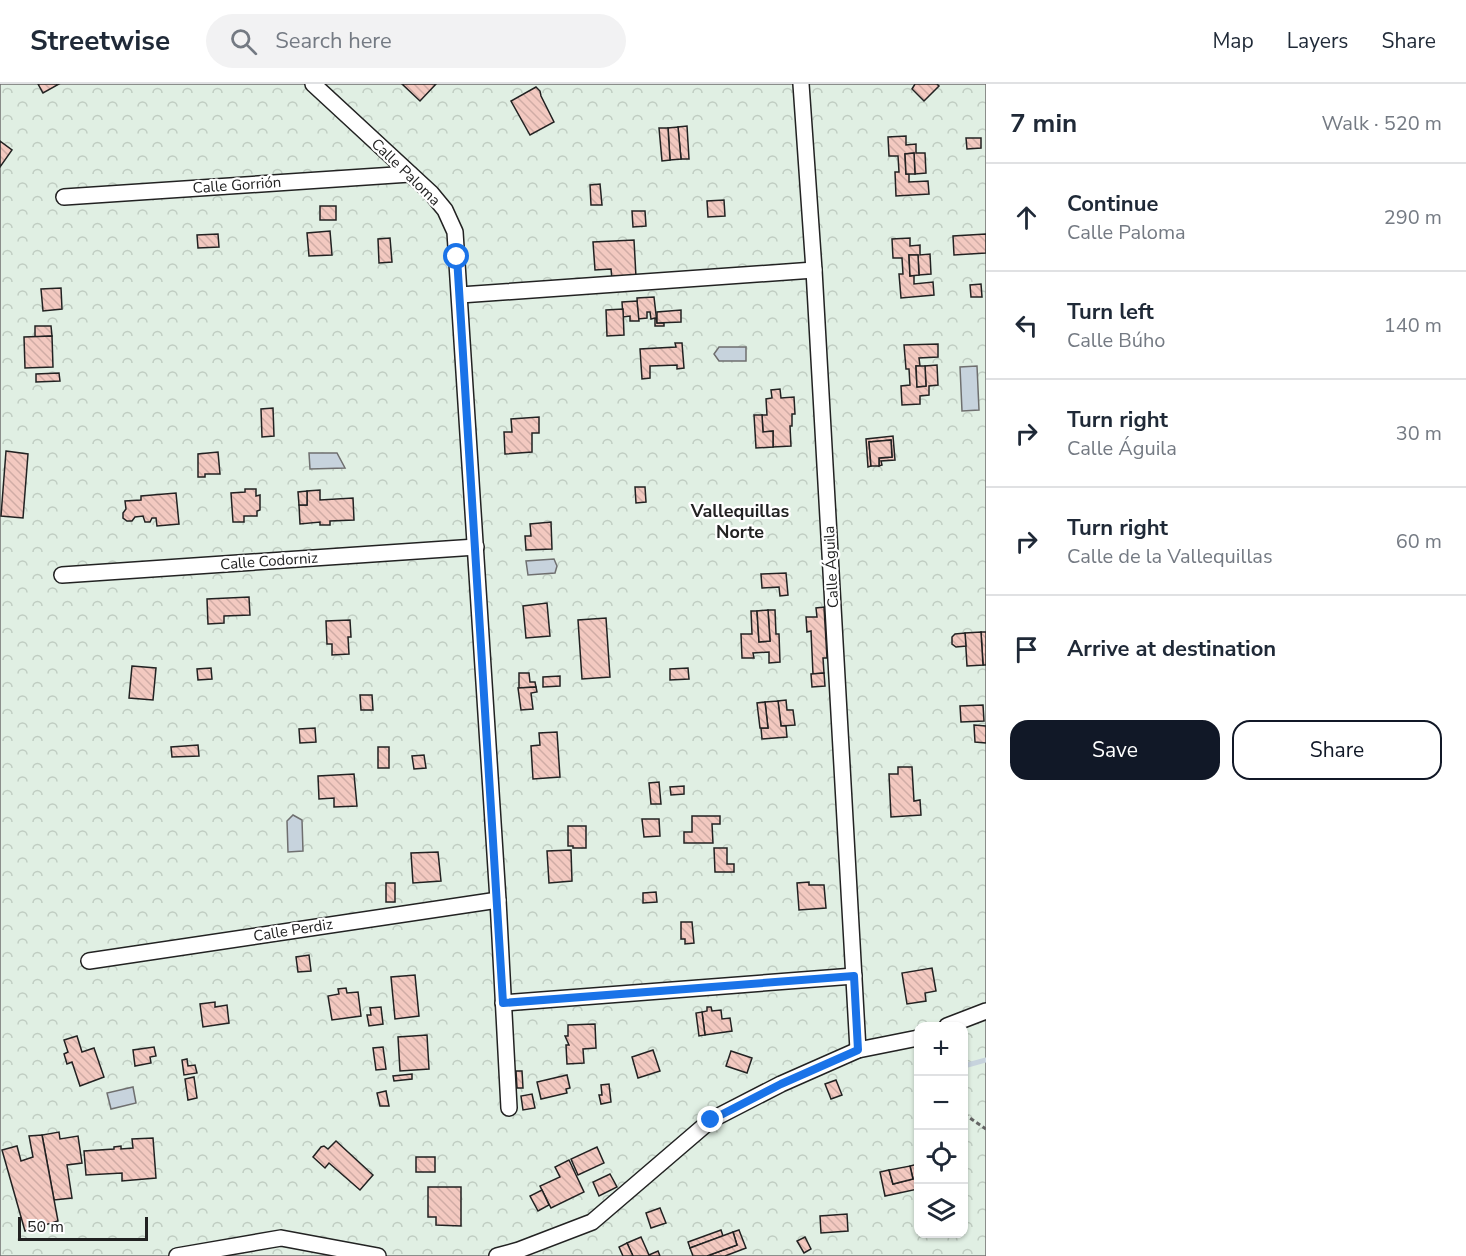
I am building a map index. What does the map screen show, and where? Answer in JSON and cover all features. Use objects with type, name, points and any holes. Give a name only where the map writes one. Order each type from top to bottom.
[{"type":"street","name":"Calle Paloma","points":[[313,84],[431,193],[451,221],[455,232],[498,900],[509,1108]]},
{"type":"street","name":"Calle Águila","points":[[801,84],[814,270],[858,1050]]},
{"type":"street","name":"Calle Gorrión","points":[[64,197],[410,174]]},
{"type":"street","points":[[460,295],[814,270]]},
{"type":"street","name":"Calle Codorniz","points":[[62,575],[476,547]]},
{"type":"street","name":"Calle Perdiz","points":[[89,961],[498,900]]},
{"type":"street","points":[[503,1003],[854,976]]},
{"type":"street","points":[[957,1022],[986,1011]]},
{"type":"street","points":[[497,1256],[592,1222],[711,1120],[781,1084],[858,1050],[914,1039]]},
{"type":"street","points":[[177,1256],[281,1238],[378,1256]]},
{"type":"path","points":[[968,1117],[986,1129]]},
{"type":"green space","points":[[0,84],[986,84],[986,1256],[0,1256]]},
{"type":"shaded area","points":[[719,347],[746,347],[746,361],[719,361],[714,354]]},
{"type":"shaded area","points":[[977,366],[979,410],[962,411],[960,367]]},
{"type":"shaded area","points":[[309,453],[337,453],[345,468],[310,469]]},
{"type":"shaded area","points":[[554,559],[557,566],[555,573],[528,575],[526,561]]},
{"type":"shaded area","points":[[293,815],[302,820],[303,851],[288,852],[287,821]]},
{"type":"shaded area","points":[[133,1087],[136,1103],[111,1109],[107,1093]]},
{"type":"building","points":[[38,84],[59,84],[43,93]]},
{"type":"building","points":[[402,84],[436,84],[420,101]]},
{"type":"building","points":[[915,84],[937,84],[939,86],[924,101],[912,89]]},
{"type":"building","points":[[536,87],[554,122],[530,135],[511,101]]},
{"type":"building","points":[[687,126],[689,159],[681,159],[678,127]]},
{"type":"building","points":[[678,127],[681,159],[670,160],[668,128]]},
{"type":"building","points":[[659,128],[668,128],[670,160],[662,161]]},
{"type":"building","points":[[906,136],[906,145],[916,144],[916,153],[925,153],[926,173],[915,174],[914,153],[905,154],[906,174],[909,174],[909,182],[928,181],[929,194],[896,196],[895,172],[899,172],[898,156],[889,156],[888,137]]},
{"type":"building","points":[[966,138],[981,138],[981,148],[967,149]]},
{"type":"building","points":[[0,141],[12,150],[0,167]]},
{"type":"building","points":[[914,153],[915,174],[906,174],[905,154]]},
{"type":"building","points":[[600,184],[602,205],[591,205],[590,185]]},
{"type":"building","points":[[724,200],[725,216],[708,217],[707,201]]},
{"type":"building","points":[[320,206],[336,206],[336,220],[320,220]]},
{"type":"building","points":[[632,211],[645,211],[646,226],[633,227]]},
{"type":"building","points":[[330,231],[332,255],[309,256],[307,233]]},
{"type":"building","points":[[218,234],[219,247],[198,248],[197,235]]},
{"type":"building","points":[[986,234],[986,253],[954,255],[953,236]]},
{"type":"building","points":[[390,238],[392,262],[379,263],[378,239]]},
{"type":"building","points":[[910,238],[910,246],[920,245],[920,255],[930,254],[931,274],[919,275],[918,255],[909,255],[910,276],[914,275],[914,284],[933,282],[934,295],[901,298],[899,274],[903,274],[902,258],[893,258],[892,239]]},
{"type":"building","points":[[634,240],[636,277],[612,279],[611,269],[595,270],[593,242]]},
{"type":"building","points":[[909,255],[918,255],[919,275],[910,276]]},
{"type":"building","points":[[981,284],[982,297],[971,297],[970,285]]},
{"type":"building","points":[[61,288],[62,309],[43,311],[41,289]]},
{"type":"building","points":[[654,297],[657,323],[664,323],[664,326],[655,326],[655,318],[651,319],[650,312],[647,312],[647,318],[638,319],[637,298]]},
{"type":"building","points":[[637,301],[639,321],[630,321],[630,316],[623,317],[622,302]]},
{"type":"building","points":[[623,309],[624,335],[607,336],[606,310]]},
{"type":"building","points":[[681,310],[681,322],[657,323],[657,312]]},
{"type":"building","points":[[35,326],[51,326],[52,336],[35,337]]},
{"type":"building","points":[[52,336],[53,367],[25,368],[24,337]]},
{"type":"building","points":[[675,343],[682,343],[684,368],[677,369],[677,365],[650,366],[650,378],[642,379],[640,349],[676,347]]},
{"type":"building","points":[[938,344],[938,357],[919,358],[920,366],[916,366],[917,387],[926,386],[925,366],[937,365],[938,385],[929,386],[929,395],[920,396],[920,404],[902,405],[901,386],[910,385],[904,345]]},
{"type":"building","points":[[916,366],[925,366],[926,386],[917,387]]},
{"type":"building","points":[[59,373],[60,381],[36,382],[36,374]]},
{"type":"building","points":[[780,389],[781,398],[794,397],[795,414],[792,414],[792,426],[790,426],[791,446],[773,447],[773,431],[763,432],[762,415],[767,415],[766,399],[772,398],[771,390]]},
{"type":"building","points":[[273,408],[274,436],[262,437],[261,409]]},
{"type":"building","points":[[754,415],[762,415],[763,432],[773,431],[773,447],[756,448]]},
{"type":"building","points":[[539,417],[539,433],[532,433],[532,452],[505,454],[504,432],[512,432],[511,419]]},
{"type":"building","points":[[893,436],[895,460],[881,461],[882,465],[879,466],[879,458],[892,457],[891,440],[869,442],[871,466],[868,467],[866,439]]},
{"type":"building","points":[[891,440],[892,457],[879,458],[879,466],[871,466],[869,442]]},
{"type":"building","points":[[6,451],[28,454],[23,518],[1,516]]},
{"type":"building","points":[[218,452],[220,474],[205,474],[205,477],[198,477],[198,454]]},
{"type":"building","points":[[635,487],[645,487],[646,502],[636,503]]},
{"type":"building","points":[[245,489],[256,489],[256,496],[260,495],[260,510],[257,511],[257,516],[244,516],[244,522],[233,522],[231,493],[245,492]]},
{"type":"building","points":[[320,490],[320,500],[353,498],[354,520],[330,521],[330,525],[320,525],[320,522],[300,524],[299,505],[307,505],[307,491]]},
{"type":"building","points":[[307,491],[307,505],[299,505],[298,492]]},
{"type":"building","points":[[176,493],[179,524],[157,526],[156,518],[145,522],[143,516],[135,517],[132,521],[123,518],[126,509],[125,501],[141,500],[141,496]]},
{"type":"building","points":[[551,522],[552,549],[526,550],[525,536],[531,536],[530,524]]},
{"type":"building","points":[[786,573],[788,595],[780,596],[779,587],[762,588],[761,574]]},
{"type":"building","points":[[249,597],[250,615],[224,616],[224,623],[208,624],[207,599]]},
{"type":"building","points":[[547,603],[550,636],[526,638],[523,606]]},
{"type":"building","points":[[824,607],[827,658],[823,658],[824,673],[813,674],[811,631],[807,632],[806,617],[817,617],[816,608]]},
{"type":"building","points":[[768,610],[775,610],[780,662],[769,663],[769,652],[753,653],[754,658],[742,658],[741,634],[752,634],[751,611],[757,611],[759,642],[770,641]]},
{"type":"building","points":[[768,610],[770,641],[759,642],[757,611]]},
{"type":"building","points":[[606,618],[610,677],[582,679],[578,620]]},
{"type":"building","points":[[350,620],[349,654],[332,655],[332,644],[327,644],[326,621]]},
{"type":"building","points":[[981,632],[986,632],[986,665],[983,665]]},
{"type":"building","points":[[981,632],[983,665],[967,666],[965,633]]},
{"type":"building","points":[[965,633],[966,646],[956,647],[952,644],[952,637],[955,634]]},
{"type":"building","points":[[132,666],[156,668],[153,700],[129,698]]},
{"type":"building","points":[[211,668],[212,679],[198,680],[197,669]]},
{"type":"building","points":[[688,668],[689,679],[670,680],[670,669]]},
{"type":"building","points":[[519,673],[529,673],[530,682],[535,682],[536,687],[519,688]]},
{"type":"building","points":[[824,673],[825,686],[812,687],[811,674]]},
{"type":"building","points":[[560,676],[560,686],[543,687],[543,677]]},
{"type":"building","points":[[536,687],[537,692],[531,693],[533,709],[521,710],[518,688]]},
{"type":"building","points":[[360,695],[372,695],[373,710],[361,710]]},
{"type":"building","points":[[786,700],[787,710],[793,710],[795,725],[781,726],[778,701]]},
{"type":"building","points":[[778,701],[781,726],[786,726],[787,737],[762,739],[761,728],[768,728],[765,702]]},
{"type":"building","points":[[765,702],[768,728],[760,728],[757,703]]},
{"type":"building","points":[[983,705],[984,721],[961,722],[960,706]]},
{"type":"building","points":[[974,725],[986,726],[986,743],[975,742]]},
{"type":"building","points":[[315,728],[316,742],[300,743],[299,729]]},
{"type":"building","points":[[557,732],[560,777],[533,779],[531,746],[540,745],[539,733]]},
{"type":"building","points":[[198,745],[199,756],[172,757],[171,747]]},
{"type":"building","points":[[378,747],[389,747],[389,768],[378,768]]},
{"type":"building","points":[[424,755],[426,768],[414,769],[412,756]]},
{"type":"building","points":[[898,767],[912,767],[914,801],[920,800],[921,815],[891,817],[889,774],[898,774]]},
{"type":"building","points":[[354,774],[357,806],[334,807],[334,798],[319,799],[318,776]]},
{"type":"building","points":[[659,782],[661,804],[651,804],[649,783]]},
{"type":"building","points":[[684,786],[684,794],[671,795],[670,787]]},
{"type":"building","points":[[692,816],[720,816],[720,824],[712,824],[713,843],[684,843],[684,832],[692,832]]},
{"type":"building","points":[[642,819],[659,819],[660,836],[644,837]]},
{"type":"building","points":[[568,826],[586,826],[586,848],[568,846]]},
{"type":"building","points":[[714,848],[727,848],[727,864],[734,864],[734,872],[715,872]]},
{"type":"building","points":[[571,850],[572,881],[549,883],[547,851]]},
{"type":"building","points":[[438,852],[441,881],[413,883],[411,853]]},
{"type":"building","points":[[809,882],[809,885],[824,885],[826,908],[799,910],[797,883]]},
{"type":"building","points":[[386,883],[395,883],[395,902],[386,902]]},
{"type":"building","points":[[656,892],[657,902],[643,903],[643,893]]},
{"type":"building","points":[[681,922],[692,922],[694,943],[685,944],[685,939],[681,939]]},
{"type":"building","points":[[309,955],[311,971],[298,972],[296,957]]},
{"type":"building","points":[[932,968],[936,991],[925,993],[926,1001],[907,1004],[902,973]]},
{"type":"building","points":[[415,975],[419,1016],[395,1019],[391,977]]},
{"type":"building","points":[[346,988],[347,993],[358,992],[361,1016],[332,1020],[328,996],[339,994],[338,989]]},
{"type":"building","points":[[215,1002],[215,1007],[227,1005],[229,1023],[203,1027],[200,1004]]},
{"type":"building","points":[[381,1007],[383,1024],[369,1026],[367,1015],[371,1015],[370,1008]]},
{"type":"building","points":[[707,1007],[711,1007],[712,1011],[721,1010],[722,1019],[730,1018],[732,1031],[705,1035],[702,1012],[707,1011]]},
{"type":"building","points":[[702,1012],[705,1035],[699,1036],[696,1013]]},
{"type":"building","points":[[595,1024],[596,1048],[583,1049],[584,1063],[567,1064],[566,1045],[569,1045],[565,1036],[568,1036],[568,1025]]},
{"type":"building","points":[[427,1035],[429,1069],[400,1071],[398,1037]]},
{"type":"building","points":[[77,1036],[82,1052],[94,1048],[104,1077],[80,1086],[72,1062],[67,1064],[64,1054],[68,1052],[64,1040]]},
{"type":"building","points":[[154,1047],[156,1056],[150,1057],[151,1063],[135,1066],[133,1050]]},
{"type":"building","points":[[383,1047],[386,1069],[376,1070],[373,1048]]},
{"type":"building","points":[[653,1050],[660,1071],[638,1078],[632,1057]]},
{"type":"building","points":[[731,1051],[752,1058],[747,1073],[726,1066]]},
{"type":"building","points":[[187,1059],[188,1066],[195,1065],[197,1073],[184,1075],[182,1060]]},
{"type":"building","points":[[516,1071],[522,1071],[523,1088],[517,1088]]},
{"type":"building","points":[[412,1074],[412,1079],[394,1081],[393,1076]]},
{"type":"building","points":[[567,1075],[570,1088],[566,1089],[567,1093],[541,1099],[537,1082]]},
{"type":"building","points":[[194,1077],[197,1098],[188,1100],[185,1079]]},
{"type":"building","points":[[836,1080],[842,1095],[831,1099],[825,1084]]},
{"type":"building","points":[[609,1084],[611,1102],[601,1104],[599,1095],[602,1095],[601,1085]]},
{"type":"building","points":[[386,1091],[389,1106],[380,1106],[377,1093]]},
{"type":"building","points":[[532,1094],[535,1108],[523,1110],[521,1096]]},
{"type":"building","points":[[59,1132],[60,1139],[78,1136],[82,1163],[67,1165],[72,1198],[54,1200],[42,1135]]},
{"type":"building","points":[[42,1135],[58,1221],[25,1231],[2,1150],[17,1146],[21,1161],[33,1157],[29,1136]]},
{"type":"building","points":[[153,1138],[156,1178],[122,1181],[122,1173],[86,1175],[84,1151],[114,1149],[114,1147],[121,1146],[121,1149],[133,1148],[132,1139]]},
{"type":"building","points":[[336,1141],[373,1175],[360,1190],[329,1163],[325,1168],[313,1157],[321,1147],[328,1149]]},
{"type":"building","points":[[597,1147],[604,1163],[578,1175],[571,1159]]},
{"type":"building","points":[[416,1157],[435,1157],[435,1172],[416,1172]]},
{"type":"building","points":[[569,1160],[584,1192],[551,1208],[540,1186],[560,1177],[555,1167]]},
{"type":"building","points":[[914,1165],[914,1190],[885,1196],[880,1172],[889,1170],[893,1184],[913,1179],[910,1166]]},
{"type":"building","points":[[910,1166],[913,1179],[893,1184],[889,1170]]},
{"type":"building","points":[[610,1174],[617,1187],[599,1196],[593,1182]]},
{"type":"building","points":[[428,1187],[461,1187],[461,1226],[436,1225],[436,1217],[428,1217]]},
{"type":"building","points":[[542,1190],[549,1205],[538,1211],[530,1196]]},
{"type":"building","points":[[660,1208],[666,1223],[651,1228],[646,1213]]},
{"type":"building","points":[[847,1214],[848,1231],[821,1233],[820,1216]]},
{"type":"building","points":[[721,1230],[723,1236],[690,1248],[688,1242]]},
{"type":"building","points":[[739,1230],[746,1248],[725,1256],[707,1256],[737,1245],[733,1232]]},
{"type":"building","points":[[733,1232],[737,1245],[707,1256],[693,1256],[690,1248]]},
{"type":"building","points":[[641,1237],[649,1255],[658,1251],[660,1256],[633,1256],[627,1243]]},
{"type":"building","points":[[805,1237],[811,1249],[804,1253],[797,1241]]},
{"type":"building","points":[[627,1243],[633,1256],[623,1256],[619,1247]]},
{"type":"waterway","points":[[968,1065],[986,1060]]},
{"type":"district","name":"Vallequillas Norte","points":[[740,521]]},
{"type":"route","points":[[457,257],[503,1003],[854,976],[858,1050],[781,1084],[711,1120]]}]
